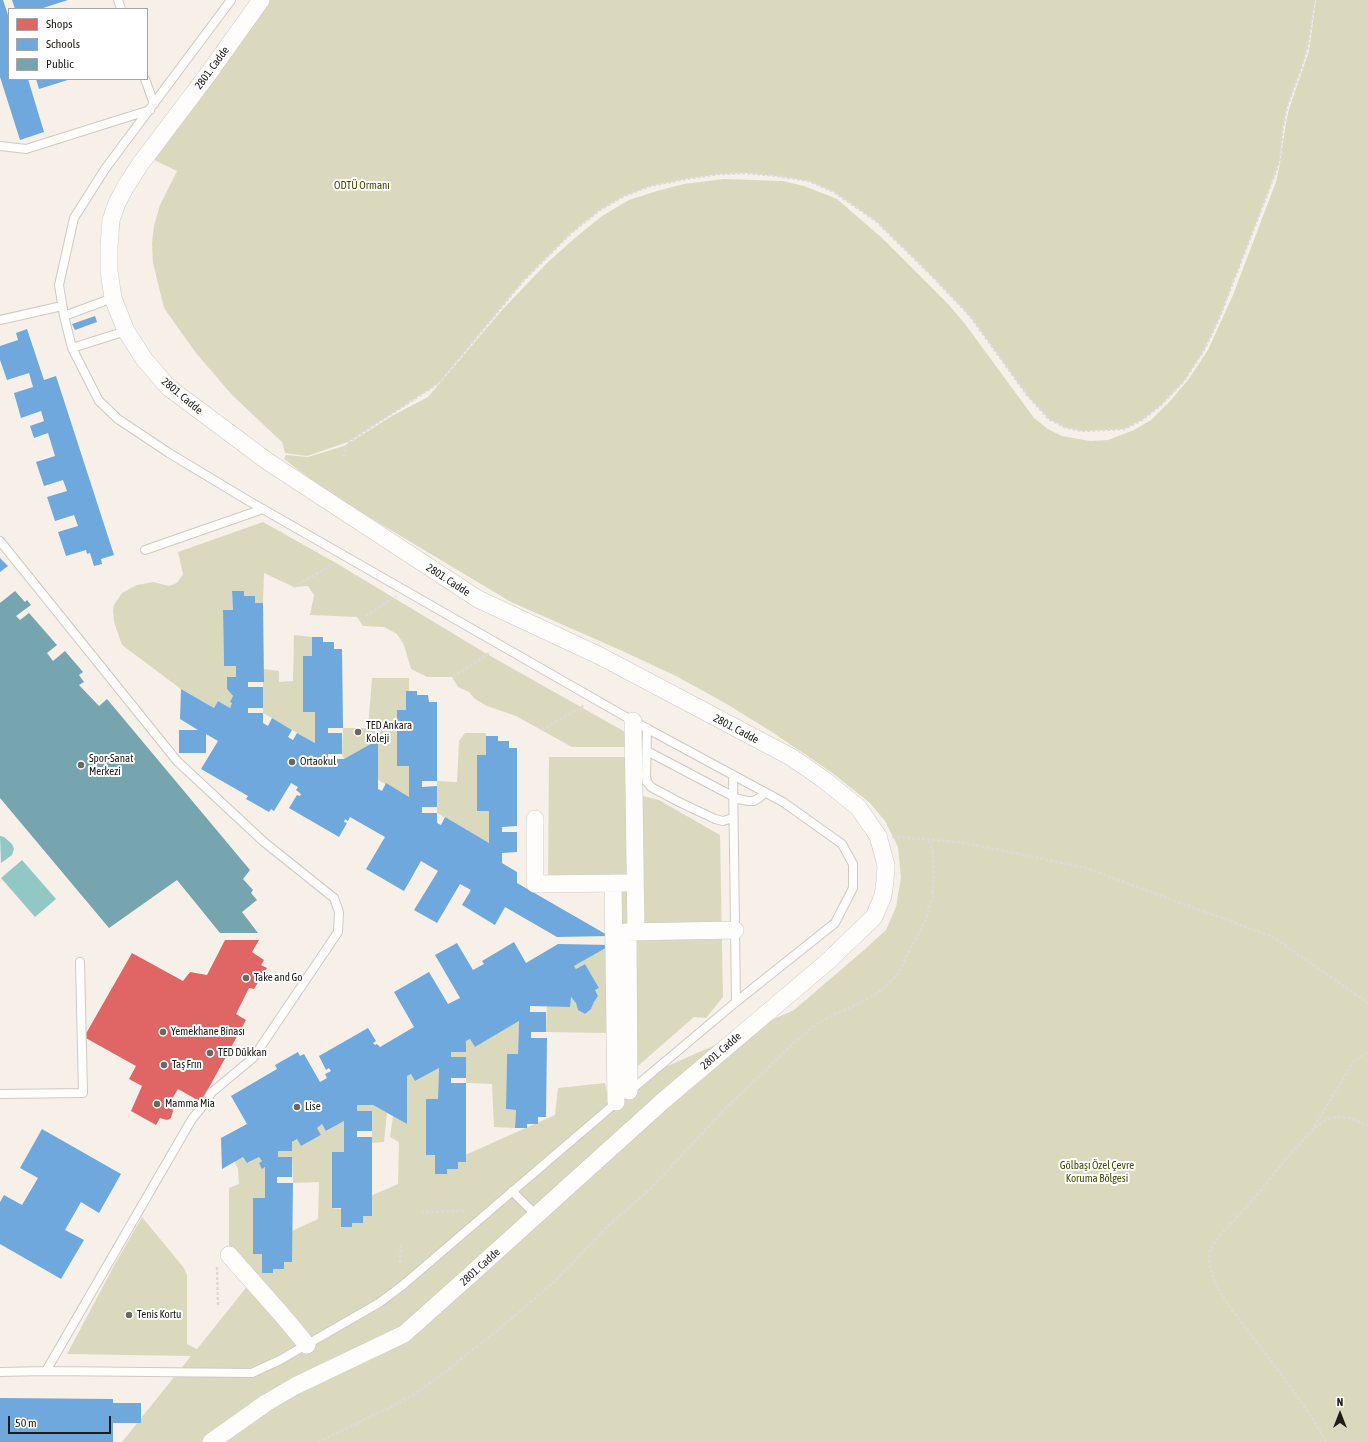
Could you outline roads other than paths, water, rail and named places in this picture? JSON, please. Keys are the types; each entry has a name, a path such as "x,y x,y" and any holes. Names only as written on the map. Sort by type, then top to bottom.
{"street":[{"name":"2801. Cadde","path":"211,1442 266,1403 295,1386 404,1334 664,1100 826,963 874,916 883,896 886,881 886,866 878,836 858,807 791,757 600,656 478,599 267,461 168,387 144,359 126,331 113,298 109,271 109,247 112,220 117,203 141,163 206,77 261,0"},
{"path":"616,1102 626,932 636,883 640,725"},
{"path":"534,819 535,884 636,883"},
{"path":"613,883 626,932 629,1092"},
{"path":"626,932 735,930"},
{"path":"230,1256 283,1316 306,1345"}],"lane":[{"path":"0,1372 252,1373 282,1359 379,1303 403,1285 616,1102 736,1002 835,923 853,888 853,864 842,844 783,802 640,725 263,509 169,453 118,419 99,400 72,348 64,316 59,285 74,218 105,169 232,0"},
{"path":"145,80 152,107"},
{"path":"0,146 26,149 152,107"},
{"path":"64,316 113,298"},
{"path":"0,320 62,306"},
{"path":"72,348 126,331"},
{"path":"145,550 263,509"},
{"path":"0,541 177,761 264,842 334,898 339,912 338,932 253,1058 211,1093 206,1102 192,1119 46,1371"},
{"path":"640,725 646,751 647,782 651,787 716,819 723,821 733,818"},
{"path":"646,751 738,799 748,801 754,800 765,793"},
{"path":"733,775 736,1002"},
{"path":"0,1094 83,1093 80,962"},
{"path":"512,1191 536,1215"}],"water":[{"path":"0,836 4,837 12,844 14,849 12,855 1,863"},
{"path":"22,860 56,899 35,917 1,878"}],"place":[{"name":"TED Ankara Koleji","path":"358,732"},
{"name":"Ortaokul","path":"292,762"},
{"name":"Spor-Sanat Merkezi","path":"81,765"},
{"name":"Take and Go","path":"246,978"},
{"name":"Yemekhane Binası","path":"163,1032"},
{"name":"TED Dükkan","path":"210,1053"},
{"name":"Taş Frın","path":"164,1065"},
{"name":"Mamma Mia","path":"157,1104"},
{"name":"Lise","path":"297,1107"},
{"name":"Tenis Kortu","path":"129,1315"}],"park label":[{"name":"ODTÜ Ormanı","path":"362,186"},
{"name":"Gölbaşı Özel Çevre Koruma Bölgesi","path":"1097,1172"}]}
